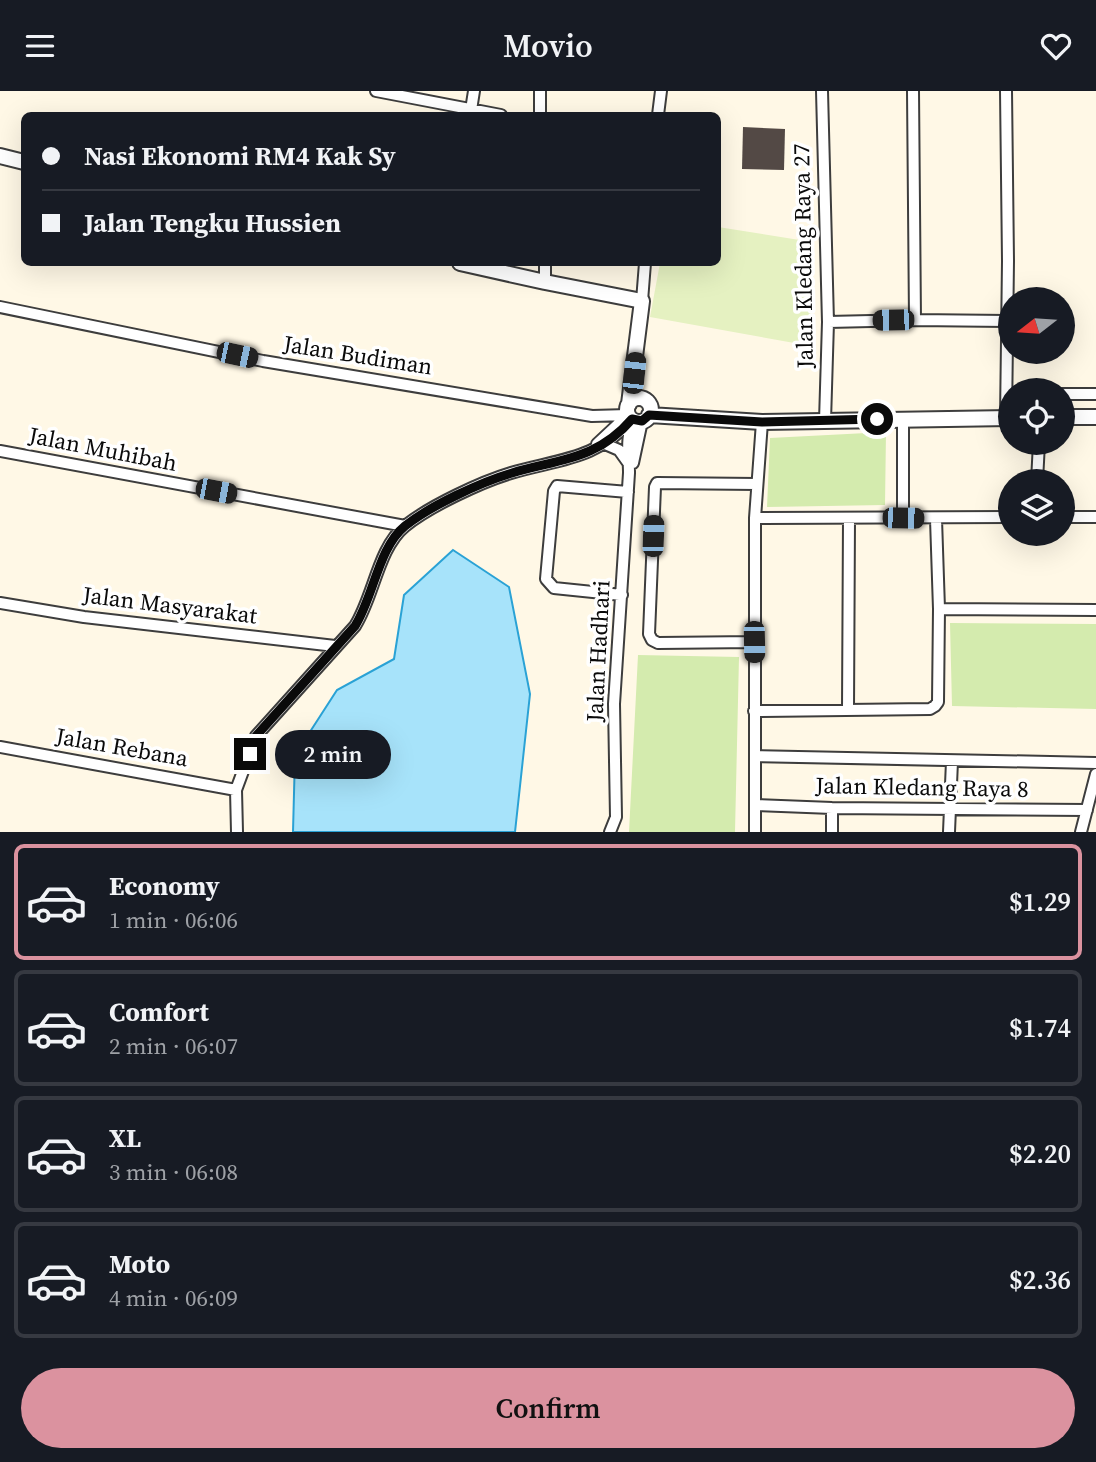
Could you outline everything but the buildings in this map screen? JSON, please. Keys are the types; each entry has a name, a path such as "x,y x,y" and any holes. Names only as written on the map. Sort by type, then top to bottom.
{"street":[{"path":"376,91 483,112"},
{"path":"471,110 474,91"},
{"path":"540,91 540,112"},
{"path":"658,112 661,91"},
{"name":"Jalan Kledang Raya 27","path":"821,91 828,322 825,421"},
{"path":"913,91 915,320"},
{"path":"1006,91 1007,287"},
{"path":"0,156 21,161"},
{"path":"473,266 642,300"},
{"path":"545,266 545,282"},
{"path":"638,412 637,348 645,266"},
{"name":"Jalan Budiman","path":"0,307 263,361 592,416 638,412"},
{"path":"828,322 998,321"},
{"path":"1075,394 1096,394"},
{"path":"237,832 236,790 256,736 355,626 365,610 384,555 405,526 470,490 511,473 586,454 638,412 659,408 682,413 694,419 762,422 998,418"},
{"name":"Jalan Hadhari","path":"611,832 616,817 614,704 629,468 638,412"},
{"path":"592,416 600,423 603,442"},
{"path":"1075,417 1096,417"},
{"path":"903,419 903,518"},
{"path":"755,832 755,518 762,422"},
{"path":"603,442 619,450 629,468"},
{"name":"Jalan Muhibah","path":"0,451 405,526"},
{"path":"754,642 658,643 652,641 649,634 657,483 757,484"},
{"path":"622,595 554,588 546,579 556,486 628,492"},
{"path":"755,518 998,517"},
{"path":"1075,517 1096,517"},
{"path":"848,709 849,519"},
{"path":"754,711 930,709 935,706 938,702 939,609 936,519"},
{"name":"Jalan Masyarakat","path":"0,603 85,617 335,646"},
{"path":"939,609 1096,610"},
{"name":"Jalan Rebana","path":"0,747 236,790"},
{"path":"755,756 1096,763"},
{"path":"949,832 953,761"},
{"path":"1082,832 1096,774"},
{"name":"Jalan Kledang Raya 8","path":"755,805 1087,810"},
{"path":"832,808 832,832"}],"green space":[{"path":"721,227 812,242 811,346 650,317 659,266 721,266"},
{"path":"886,432 885,505 767,507 770,438"},
{"path":"950,623 1096,624 1096,709 952,706"},
{"path":"638,655 739,657 735,832 629,832"}],"water":[{"path":"453,550 509,587 530,694 515,832 293,832 295,755 337,690 394,659 404,595"}],"route":[{"path":"250,754 256,736 355,626 372,593 384,555 394,539 405,526 436,508 511,473 586,454 605,444 632,419 642,421 649,415 762,422 877,419"}]}
